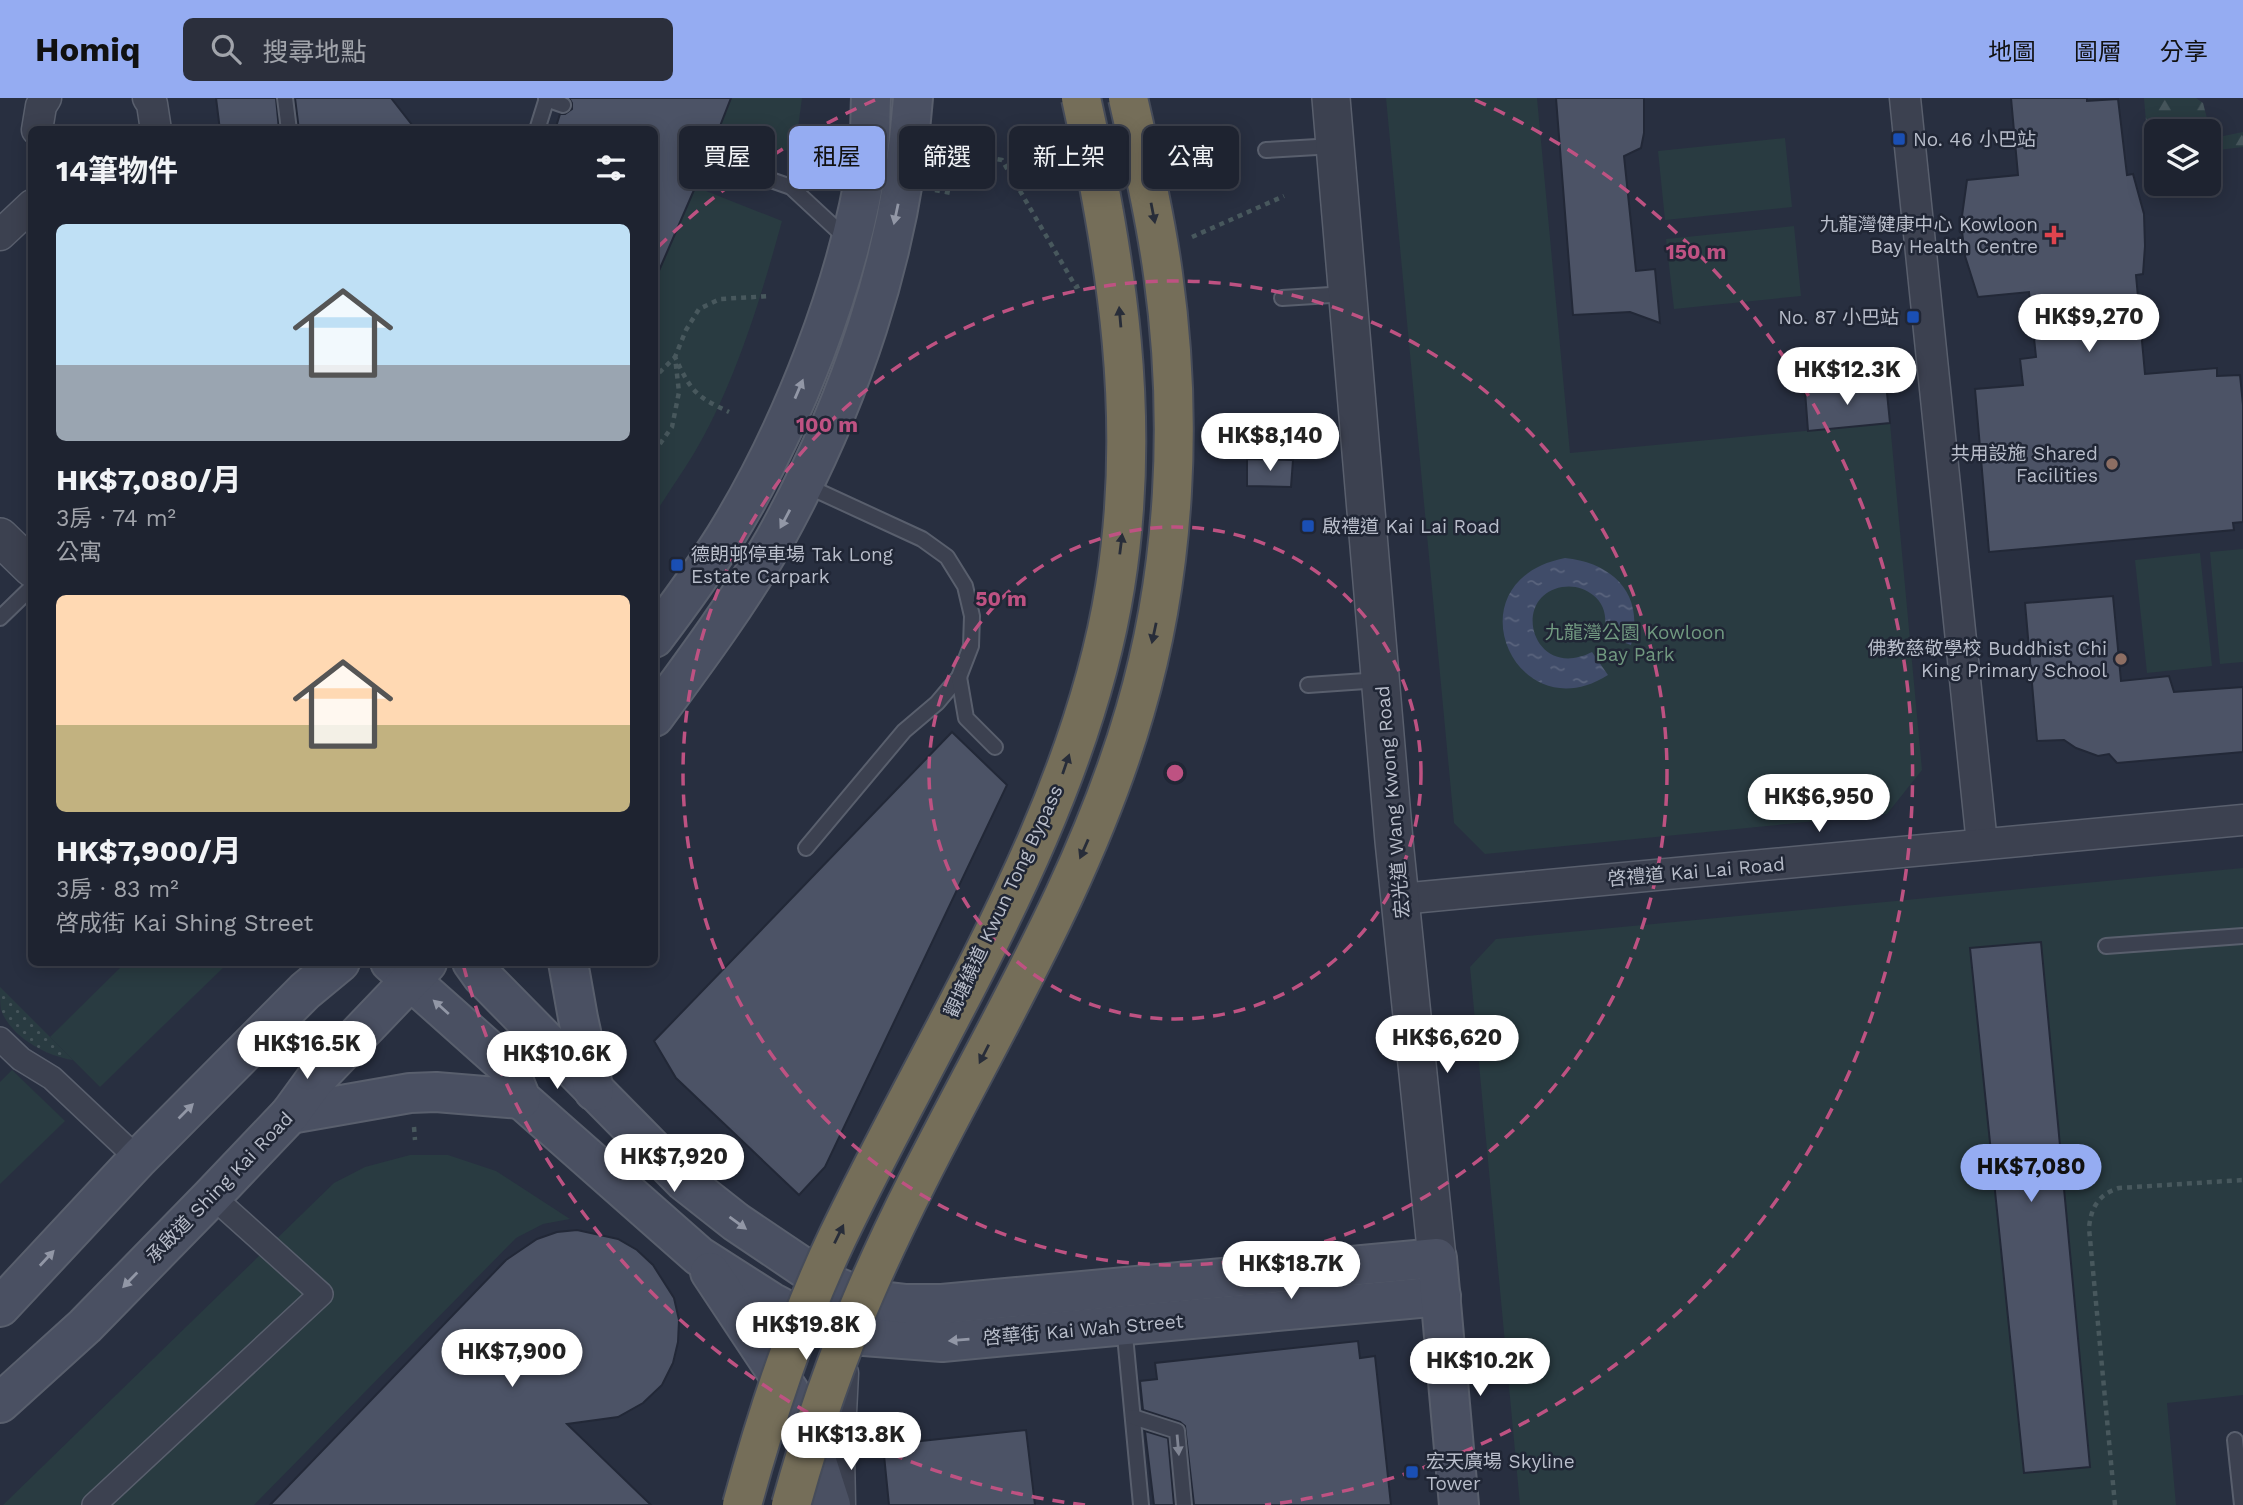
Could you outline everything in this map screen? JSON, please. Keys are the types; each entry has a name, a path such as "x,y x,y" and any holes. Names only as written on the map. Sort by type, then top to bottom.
{"highway":[{"name":"觀塘繞道 Kwun Tong Bypass","path":"742,1505 783,1367 814,1289 858,1195 1020,874 1062,776 1095,674 1115,591 1125,503 1125,363 1108,230 1081,98"},
{"path":"791,1505 833,1373 865,1292 1046,932 1098,817 1136,710 1149,658 1165,563 1171,505 1174,440 1172,367 1156,231 1128,98"}],"main road":[{"path":"870,126 871,98"},
{"path":"658,712 702,652 773,543 829,429 853,370 879,286 902,185 913,98"},
{"path":"658,628 726,536 758,477 812,358 852,243 862,189"},
{"path":"0,1307 138,1159 304,991 335,966"},
{"name":"啓華街 Kai Wah Street","path":"475,966 684,1181 736,1222 825,1282 865,1299 906,1304 1123,1305 1441,1296"},
{"path":"569,966 595,1092"},
{"path":"409,968 508,1067 521,1099 699,1256 789,1391 804,1421 831,1505"},
{"name":"承啟道 Shing Kai Road","path":"0,1403 85,1326 290,1114 314,1081 409,968"},
{"path":"290,1114 410,1093 436,1092 521,1099"},
{"name":"啓華街 Kai Wah Street","path":"699,1256 771,1303 811,1323 851,1335 942,1342 1123,1305 1437,1258"},
{"name":"宏光道 Wang Kwong Road","path":"1437,1258 1459,1505"}],"street":[{"path":"38,126 41,106 46,98"},
{"path":"148,98 156,126"},
{"name":"宏光道 Wang Kwong Road","path":"1331,98 1400,898 1437,1258"},
{"path":"1905,98 1982,844"},
{"path":"0,235 28,209"},
{"path":"0,537 28,564"},
{"name":"啓禮道 Kai Lai Road","path":"1400,898 2243,820"},
{"path":"0,1039 21,1059 52,1078 138,1159"},
{"path":"94,1505 321,1294 212,1196"},
{"path":"840,1505 841,1393 851,1335 865,1299"}],"lane":[{"path":"285,98 288,126"},
{"path":"538,126 546,99 563,105"},
{"path":"1266,150 1335,146"},
{"path":"793,189 852,243"},
{"path":"1282,298 1348,294"},
{"path":"803,485 922,539 947,557 965,586 972,617 971,646 959,677 937,702 904,731 806,848"},
{"path":"0,618 28,591"},
{"path":"959,677 966,718 995,747"},
{"path":"1308,685 1381,680"},
{"path":"2106,946 2243,936"},
{"path":"1123,1305 1141,1505"},
{"path":"1133,1417 1177,1431 1184,1505"},
{"path":"2235,1440 2242,1505"}],"path":[{"path":"658,374 675,357 686,330 699,309 720,299 771,296"},
{"path":"675,357 690,387 705,401 729,412"},
{"path":"658,446 672,427 679,392 675,357"},
{"path":"2115,1505 2089,1228 2090,1215 2102,1196 2119,1188 2243,1180"}],"green space":[{"path":"728,98 802,98 798,126 789,126 789,151 775,148 775,126 719,126"},
{"name":"九龍灣公園 Kowloon Bay Park","path":"1386,98 1537,98 1570,453 1890,423 1922,770 1887,814 1485,854 1454,823"},
{"path":"2144,98 2196,98 2203,103 2207,119 2146,119"},
{"path":"2243,132 2243,147 2221,150 2221,137"},
{"path":"1785,138 1792,207 1665,220 1658,151"},
{"path":"695,189 701,189 782,221 734,371 708,429 658,509 658,275"},
{"path":"1794,226 1801,296 1674,309 1666,239"},
{"path":"2243,549 2243,662 2220,664 2210,552"},
{"path":"2200,553 2212,666 2147,673 2135,560"},
{"path":"2243,868 2243,1395 2167,1403 2176,1505 1520,1505 1470,967 1496,939"},
{"path":"122,966 225,966 100,1087 50,1037"},
{"path":"0,987 73,1060 41,1050 13,1029 1,1010"},
{"path":"12,1070 65,1121 0,1184 0,1082"},
{"path":"410,1155 448,1155 496,1171 570,1219 543,1224 516,1238 254,1505 3,1505 334,1183 365,1167"}],"water":[{"path":"1565,558 1582,561 1611,575 1622,585 1633,611 1631,645 1604,635 1603,608 1597,599 1583,589 1562,587 1546,594 1536,606 1533,620 1535,634 1543,647 1555,656 1572,658 1592,652 1608,675 1575,688 1546,685 1523,670 1508,647 1503,621 1509,594 1529,572"}],"building":[{"path":"216,98 276,98 279,126 220,126"},
{"path":"295,98 391,98 413,126 298,126"},
{"path":"569,98 731,98 720,126 679,126 679,189 694,189 658,273 658,126 556,126 560,114 572,109"},
{"path":"1556,98 1644,98 1641,148 1624,156 1636,271 1655,269 1660,323 1630,312 1573,315"},
{"path":"2011,98 2087,98 2087,101 2118,99 2127,175 2133,174 2144,214 2143,274 2136,275 2145,374 2217,368 2217,376 2240,375 2243,405 2243,522 2233,523 2234,530 1989,552 1975,389 2023,385 2020,359 2036,357 2029,292 1978,297 1965,256 1961,223 1967,180 2018,175"},
{"path":"1886,383 1890,423 1808,431 1805,391"},
{"path":"1247,459 1293,460 1291,487 1247,486"},
{"path":"2113,596 2121,681 2169,676 2174,692 2243,687 2243,752 2117,763 2109,754 2098,756 2076,748 2064,740 2037,741 2025,603"},
{"path":"952,732 1007,785 825,1167 799,1195 676,1078 654,1041"},
{"path":"2041,942 2090,1467 2024,1473 1970,948"},
{"path":"577,1230 618,1239 637,1250 653,1265 674,1298 679,1320 678,1342 673,1363 662,1385 643,1403 618,1417 567,1424 651,1505 270,1505 506,1260 537,1239 557,1232"},
{"path":"1358,1341 1360,1358 1375,1356 1391,1505 1194,1505 1185,1426 1143,1410 1140,1381 1157,1379 1155,1363"},
{"path":"1026,1430 1035,1505 889,1505 883,1445"},
{"path":"1145,1431 1168,1438 1174,1505 1154,1505"}],"place":[{"name":"No. 46 小巴站","path":"1899,139"},
{"name":"九龍灣健康中心 Kowloon Bay Health Centre","path":"2054,235"},
{"name":"No. 87 小巴站","path":"1913,317"},
{"name":"共用設施 Shared Facilities","path":"2112,464"},
{"name":"啟禮道 Kai Lai Road","path":"1308,526"},
{"name":"德朗邨停車場 Tak Long Estate Carpark","path":"677,565"},
{"name":"佛教慈敬學校 Buddhist Chi King Primary School","path":"2121,659"},
{"name":"宏天廣場 Skyline Tower","path":"1412,1472"}]}
